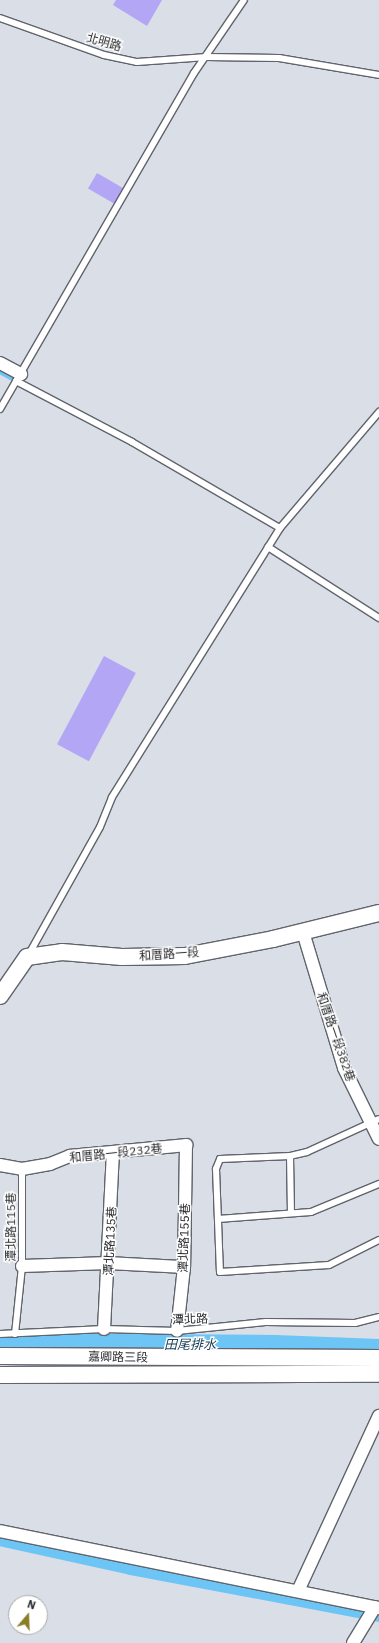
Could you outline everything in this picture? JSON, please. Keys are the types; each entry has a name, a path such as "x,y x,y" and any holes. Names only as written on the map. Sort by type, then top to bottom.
{"street":[{"path":"0,363 18,378"},
{"name":"和厝路一段","path":"27,957 62,952 122,957 184,956 303,932 379,914"},
{"name":"和厝路一段382巷","path":"303,932 344,1068 375,1121 379,1139"},
{"path":"0,996 27,957"},
{"name":"和厝路一段232巷","path":"0,1166 22,1169 50,1164 70,1156 186,1145"},
{"name":"潭北路155巷","path":"177,1331 184,1267 186,1145"},
{"name":"潭北路135巷","path":"104,1329 109,1263 113,1152"},
{"path":"22,1266 109,1263 184,1267"},
{"name":"嘉卿路三段","path":"0,1356 379,1358"},
{"name":"嘉卿路三段","path":"0,1375 379,1374"},
{"path":"298,1591 379,1416"},
{"path":"0,1531 377,1608 353,1643"}],"lane":[{"path":"0,409 194,73 207,57 244,0"},
{"name":"北明路","path":"0,18 104,55 137,62 207,57 279,58 379,75"},
{"path":"18,378 280,528"},
{"path":"27,957 100,827 112,797 280,528 379,412"},
{"path":"268,547 379,618"},
{"path":"375,1121 307,1152 290,1156 220,1159 216,1169 220,1272 329,1265 379,1240"},
{"path":"290,1156 291,1213"},
{"name":"潭北路115巷","path":"15,1334 22,1266 22,1169"},
{"path":"218,1219 311,1212 379,1184"},
{"name":"潭北路","path":"0,1334 104,1329 177,1331 266,1322 355,1323 379,1318"}],"building":[{"path":"116,0 162,0 147,26 113,5"},
{"path":"97,173 125,189 116,205 88,189"},
{"path":"104,656 136,673 89,761 57,744"}],"waterway":[{"path":"0,372 11,378"},
{"name":"田尾排水","path":"0,1343 275,1345 379,1349"},
{"path":"0,1540 131,1569 379,1616"}]}
